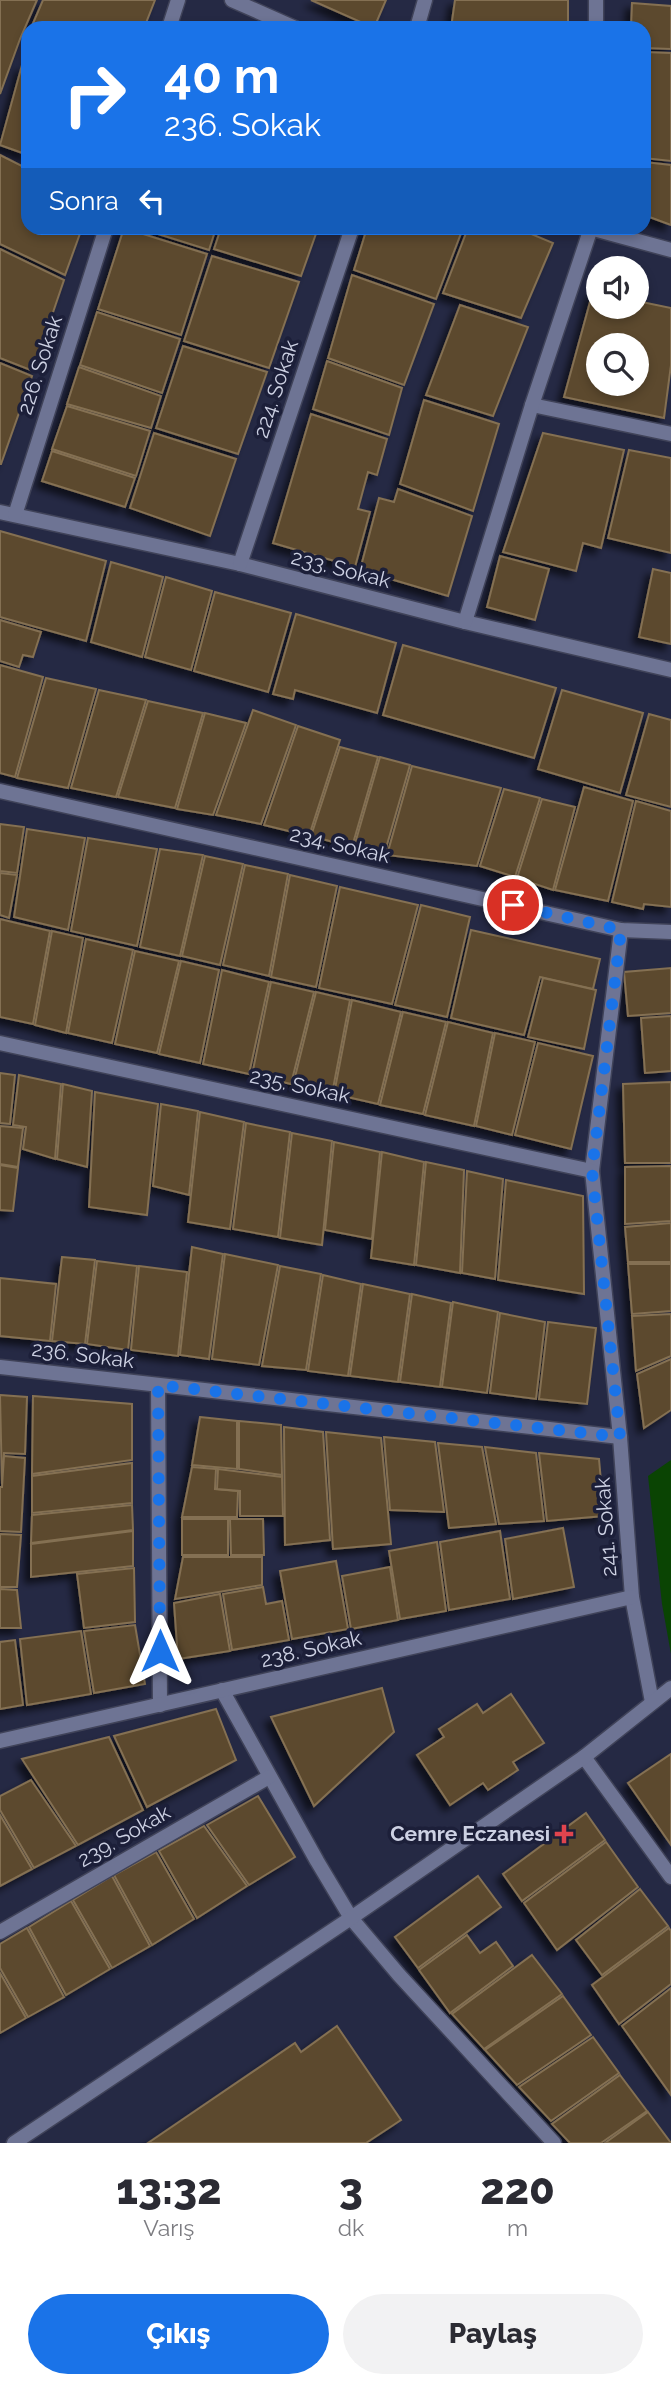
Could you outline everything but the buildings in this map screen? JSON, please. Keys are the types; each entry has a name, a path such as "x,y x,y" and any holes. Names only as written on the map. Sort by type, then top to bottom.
{"street":[{"path":"171,21 178,0"},
{"path":"232,0 279,21"},
{"path":"418,21 425,0"},
{"path":"596,0 596,21"},
{"name":"226. Sokak","path":"15,515 104,235"},
{"name":"224. Sokak","path":"240,564 350,235"},
{"path":"465,622 532,405 589,235"},
{"path":"616,235 671,250"},
{"path":"532,405 671,434"},
{"name":"233. Sokak","path":"0,512 240,564 465,622 671,670"},
{"name":"234. Sokak","path":"0,791 621,930 671,932"},
{"name":"241. Sokak","path":"621,930 592,1171 620,1437 632,1597 652,1702"},
{"name":"235. Sokak","path":"0,1043 592,1171"},
{"name":"236. Sokak","path":"0,1367 620,1437"},
{"path":"158,1385 160,1705"},
{"name":"238. Sokak","path":"0,1741 632,1597"},
{"path":"14,2143 351,1918 584,1757 671,1688"},
{"path":"222,1690 351,1918 399,1975 554,2143"},
{"path":"584,1757 671,1877"},
{"name":"239. Sokak","path":"0,1932 269,1777"}],"green space":[{"path":"671,1460 671,1654 662,1604 648,1476"}],"place":[{"name":"Cemre Eczanesi","path":"564,1834"}],"route":[{"path":"160,1651 158,1385 620,1437 592,1171 621,930 513,905"}]}
